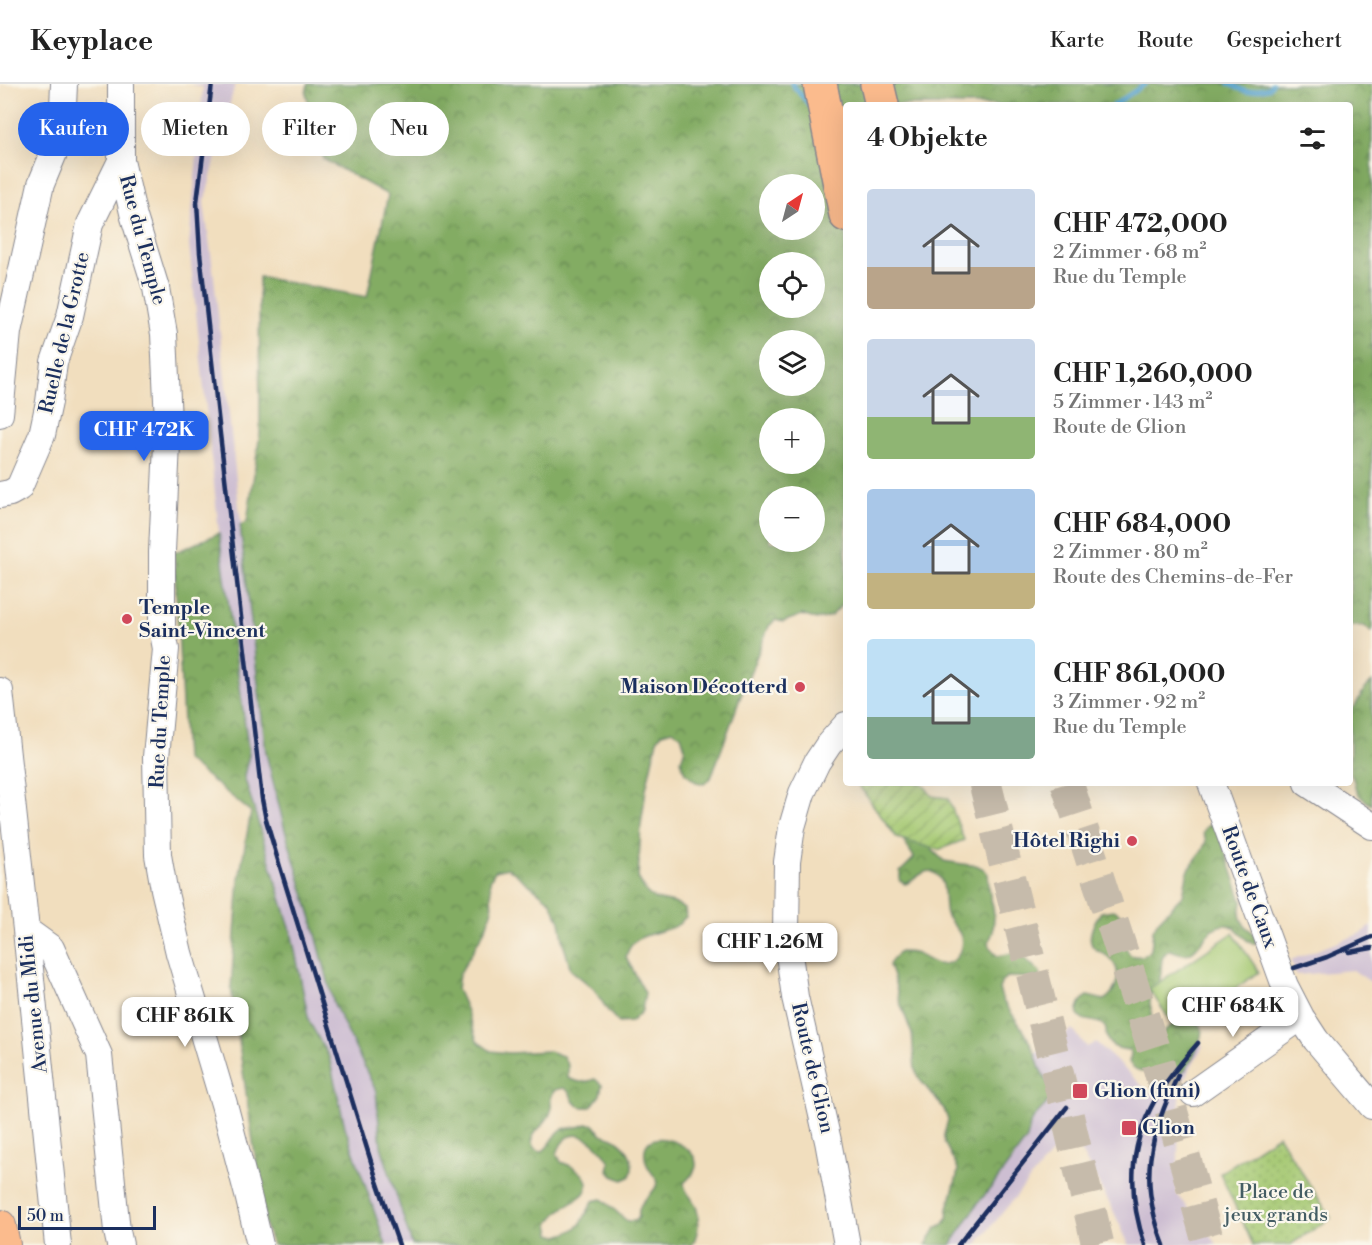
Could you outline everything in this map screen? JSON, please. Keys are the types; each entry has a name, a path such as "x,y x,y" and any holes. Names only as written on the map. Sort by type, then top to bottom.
{"highway":[{"path":"820,84 843,200"},
{"path":"877,84 881,102"}],"main road":[{"path":"0,1226 4,1245"}],"street":[{"path":"0,414 4,330 41,184 56,148 63,107 64,84"},
{"name":"Rue du Temple","path":"120,84 122,161 134,217 156,288 164,334 168,422 162,552 162,627 166,649 156,757 158,855 179,953 218,1083 260,1245"},
{"name":"Ruelle de la Grotte","path":"0,495 19,488 42,435 54,362 70,316 90,224 122,161"},
{"name":"Avenue du Midi","path":"0,691 58,1245"},
{"name":"Route de Glion","path":"843,728 817,762 802,793 792,827 787,862 786,933 795,997 828,1141 848,1245"},
{"name":"Route de Caux","path":"1212,786 1285,986 1316,1040 1372,1106"},
{"path":"1312,786 1372,826"},
{"path":"26,930 51,948 99,1055 120,1245"},
{"path":"1193,1093 1301,1017"}],"shaded area":[{"path":"189,84 235,84 230,102 202,102 203,87"},
{"path":"197,156 216,156 204,204 266,753 334,1004 376,1091 381,1146 412,1245 386,1245 345,1127 329,1057 309,1021 291,931 243,776 249,755 219,533 189,245"},
{"path":"1372,926 1372,983 1353,970 1296,975 1291,960 1362,933"},
{"path":"1072,1029 1087,1047 1096,1042 1151,1094 1163,1075 1195,1037 1203,1046 1184,1079 1181,1090 1177,1194 1218,1245 1129,1245 1112,1208 1081,1152 1077,1139 1069,1132 976,1245 951,1245 978,1203 1027,1140 1030,1125 1035,1116 1052,1098 1053,1093 1040,1069 1035,1053 1050,1047"}],"green space":[{"path":"308,84 1372,84 1372,632 1364,626 1353,626 1353,102 843,102 843,603 828,618 817,619 802,615 783,622 775,620 769,626 711,778 704,784 696,782 684,771 681,760 685,748 681,735 672,730 662,733 657,740 641,825 638,878 647,893 655,899 674,903 685,909 686,917 672,928 641,937 630,948 626,957 645,993 642,1011 631,1022 619,1023 594,989 571,970 560,921 550,901 508,868 495,871 490,881 492,909 486,928 459,975 457,989 477,1041 491,1051 509,1053 549,1051 563,1056 568,1066 568,1078 582,1082 595,1079 602,1085 600,1095 591,1107 577,1105 564,1088 555,1090 551,1096 550,1115 532,1138 531,1143 535,1150 541,1152 545,1149 560,1130 590,1124 595,1125 602,1134 618,1141 629,1154 632,1171 630,1177 623,1180 613,1176 608,1170 610,1162 591,1141 575,1135 568,1137 562,1143 557,1154 561,1162 580,1172 587,1181 587,1186 583,1194 552,1219 549,1224 551,1234 558,1236 572,1231 580,1224 593,1201 602,1199 627,1221 636,1221 639,1217 640,1206 658,1182 647,1165 645,1149 649,1142 667,1139 687,1149 696,1164 694,1172 684,1183 686,1191 696,1206 698,1217 698,1229 692,1245 412,1245 381,1146 376,1091 334,1004 266,753 240,525 247,522 260,433 259,277 367,297 388,195 323,159 322,156 357,156 357,102 308,102 306,93"},
{"path":"219,533 249,755 244,776 291,931 309,1021 329,1057 345,1127 386,1245 272,1245 265,1225 231,988 239,879 251,812 185,759 174,553"},
{"path":"1372,682 1372,805 1358,793 1353,778 1353,708"},
{"path":"859,786 924,786 932,796 948,798 964,840 938,850 897,838"},
{"path":"1211,824 1217,827 1242,901 1240,915 1242,921 1257,941 1254,944 1250,942 1232,926 1220,926 1208,934 1190,953 1182,954 1170,950 1163,956 1160,979 1150,995 1152,1024 1138,1034 1137,1039 1143,1048 1148,1047 1157,1042 1172,1025 1194,1020 1201,1026 1201,1036 1191,1061 1181,1073 1166,1077 1143,1072 1129,1062 1130,1050 1110,1044 1103,1025 1078,1016 1077,1012 1082,1000 1088,996 1104,1000 1113,991 1118,975 1114,964 1091,944 1092,929 1101,912 1114,910 1128,923 1125,946 1130,955 1141,956 1151,950 1153,930 1158,921 1183,895 1190,867 1202,851 1206,841 1203,833"},
{"path":"906,838 925,843 944,861 976,865 988,874 994,916 990,947 997,956 1014,953 1021,955 1040,972 1038,978 1007,977 1002,981 999,989 1003,1001 1025,1033 1040,1069 1054,1093 1035,1116 1027,1139 978,1203 951,1245 926,1245 936,1228 944,1224 947,1219 958,1169 944,1142 948,1120 944,1109 915,1070 912,1034 889,965 900,952 914,953 939,964 950,962 959,954 962,939 946,914 943,885 938,876 929,871 905,884 900,881 900,872 914,858 904,842"},
{"path":"1233,933 1259,972 1176,1029 1149,989"},
{"name":"Place de jeux grands","path":"1278,1135 1331,1218 1290,1245 1253,1245 1220,1173"}],"waterway":[{"path":"792,84 811,107"},
{"path":"1118,102 1145,84"},
{"path":"1229,84 1247,92 1269,88 1272,84"}],"tunnel":[{"path":"986,786 1098,1245"},
{"path":"1068,786 1157,1060 1209,1245"}],"railway":[{"path":"212,84 197,202 200,253 262,799 280,867 399,1245"},
{"path":"1294,968 1327,957 1372,937"},
{"path":"1349,952 1372,948"},
{"path":"1145,1245 1139,1225 1133,1185 1137,1147 1142,1128 1161,1090 1198,1043"},
{"path":"1164,1245 1151,1199 1150,1158 1160,1118 1178,1075"},
{"path":"958,1245 1067,1107"}],"place":[{"name":"Temple Saint-Vincent","path":"127,619"},
{"name":"Maison Décotterd","path":"800,687"},
{"name":"Hôtel Righi","path":"1132,841"},
{"name":"Glion (funi)","path":"1080,1091"},
{"name":"Glion","path":"1129,1128"}]}
